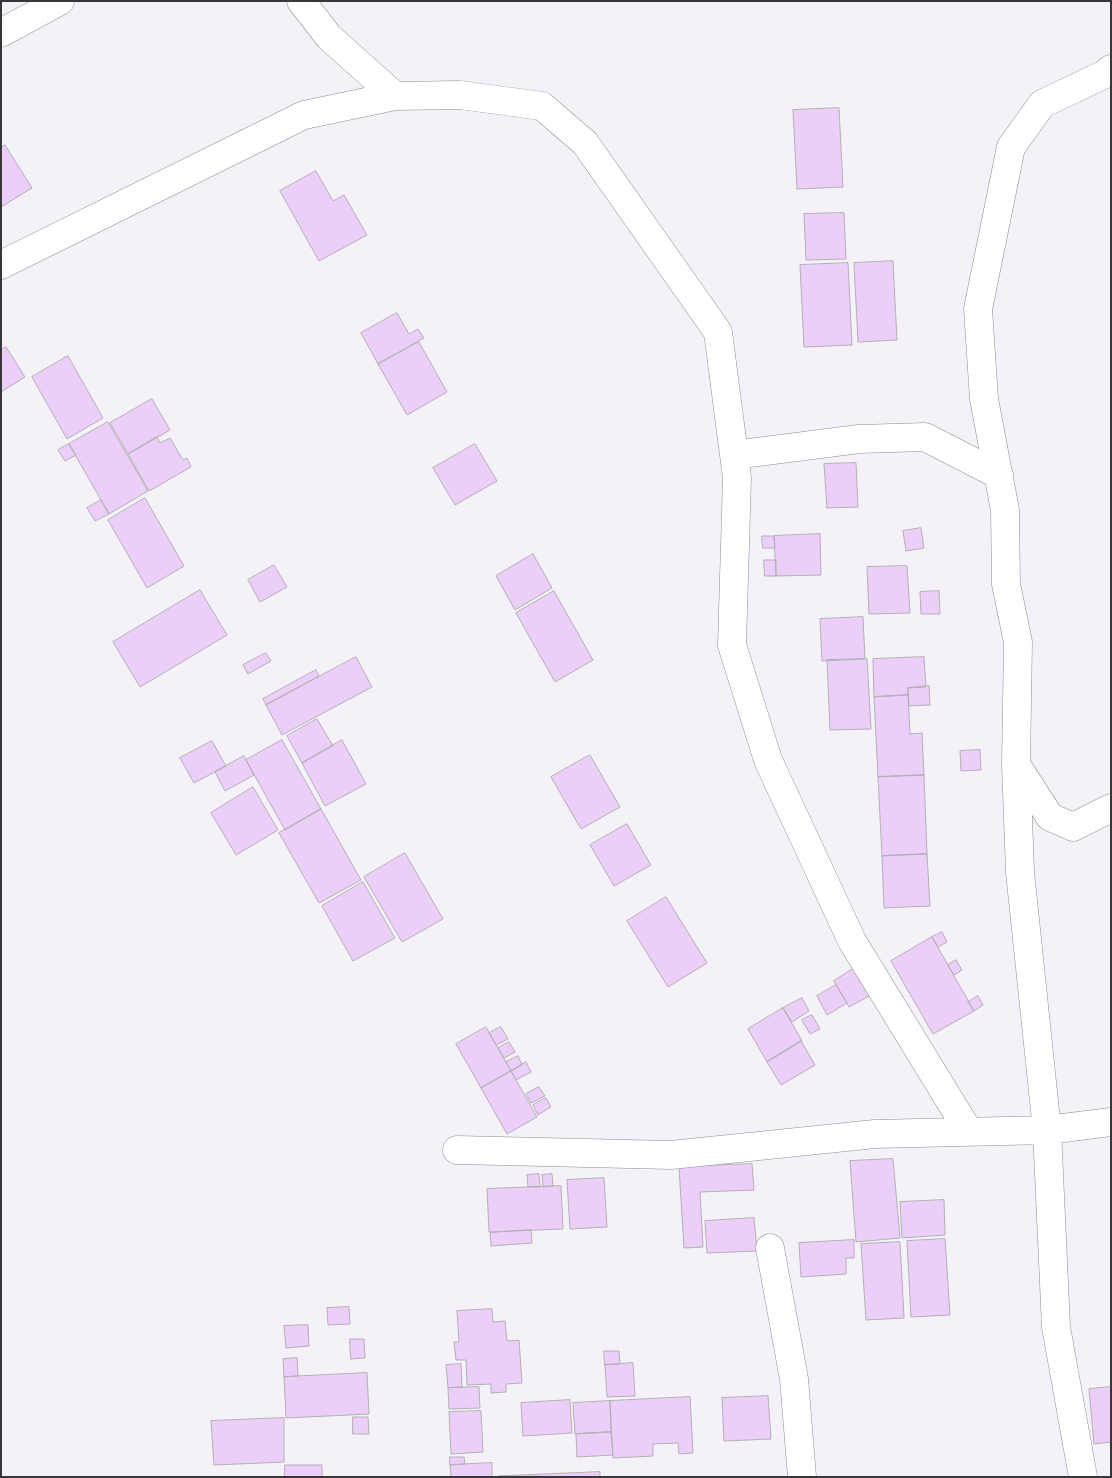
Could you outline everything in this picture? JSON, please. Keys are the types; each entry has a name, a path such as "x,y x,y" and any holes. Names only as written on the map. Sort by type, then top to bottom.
{"street":[{"path":"1,33 60,1"},
{"path":"300,1 329,37 395,96"},
{"path":"1084,1477 1056,1327 1047,1130 1020,872 1016,764 1018,642 1006,584 1005,510 984,398 978,309 1011,147 1042,104 1105,74 1111,69"},
{"path":"1,265 304,115 395,96 460,95 542,106 585,142 718,332 737,478 732,645 768,760 852,941 969,1132"},
{"path":"734,455 859,439 925,437 998,476"},
{"path":"1016,764 1050,817 1072,827 1111,808"},
{"path":"457,1150 671,1155 875,1134 1047,1130 1111,1122"},
{"path":"770,1248 794,1379 802,1477"}],"building":[{"path":"839,108 843,187 797,189 793,110"},
{"path":"5,145 32,188 1,207 1,148"},
{"path":"316,171 333,201 344,195 367,235 319,261 280,191"},
{"path":"844,213 846,259 806,260 804,214"},
{"path":"893,261 897,340 858,342 854,263"},
{"path":"848,263 852,345 804,347 800,265"},
{"path":"397,313 409,334 418,329 424,338 378,364 361,333"},
{"path":"419,342 447,392 407,415 378,364"},
{"path":"6,347 25,377 1,392 1,350"},
{"path":"68,356 103,418 67,439 32,377"},
{"path":"152,399 170,430 128,454 110,423"},
{"path":"108,422 148,491 109,514 69,444"},
{"path":"157,437 160,443 170,438 183,460 187,458 191,467 149,491 128,454"},
{"path":"69,444 76,455 65,461 58,450"},
{"path":"475,444 497,481 455,505 433,468"},
{"path":"856,463 858,507 827,508 824,464"},
{"path":"145,498 184,566 147,588 108,520"},
{"path":"101,500 109,514 95,521 87,508"},
{"path":"921,528 924,548 906,551 903,531"},
{"path":"820,534 821,575 776,576 774,536"},
{"path":"762,536 774,536 775,548 763,548"},
{"path":"533,554 552,588 515,610 496,576"},
{"path":"764,560 776,560 776,576 765,576"},
{"path":"274,565 287,587 260,602 248,580"},
{"path":"907,566 910,613 869,614 867,567"},
{"path":"200,590 227,635 140,687 113,642"},
{"path":"554,591 593,660 555,682 516,613"},
{"path":"939,591 940,614 921,614 920,592"},
{"path":"863,617 865,659 822,661 820,619"},
{"path":"266,653 271,661 248,674 243,665"},
{"path":"356,657 372,687 282,735 266,705"},
{"path":"924,657 926,687 908,688 908,695 874,697 873,659"},
{"path":"867,659 871,729 830,730 827,660"},
{"path":"316,670 319,676 266,705 263,699"},
{"path":"929,686 930,705 909,706 908,688"},
{"path":"908,695 910,734 922,733 924,775 878,777 874,697"},
{"path":"317,719 333,746 302,763 287,736"},
{"path":"282,740 321,809 285,830 246,760"},
{"path":"342,740 366,784 325,806 302,763"},
{"path":"212,741 226,766 194,783 180,758"},
{"path":"980,750 981,770 961,771 960,751"},
{"path":"590,755 620,807 581,829 551,777"},
{"path":"244,756 254,775 225,791 215,772"},
{"path":"924,775 927,854 882,856 878,777"},
{"path":"253,787 278,830 236,855 211,813"},
{"path":"321,809 361,880 319,903 279,833"},
{"path":"627,824 651,865 614,886 590,845"},
{"path":"405,853 443,919 402,942 364,877"},
{"path":"927,854 930,906 884,908 882,856"},
{"path":"363,882 395,938 353,961 322,906"},
{"path":"666,897 707,963 668,987 627,921"},
{"path":"942,932 947,942 938,947 932,937"},
{"path":"932,937 974,1011 933,1034 891,961"},
{"path":"956,960 962,970 954,975 948,965"},
{"path":"853,969 869,996 849,1007 834,981"},
{"path":"836,985 847,1003 827,1015 817,996"},
{"path":"978,996 983,1005 974,1011 968,1002"},
{"path":"802,998 809,1011 792,1022 783,1008"},
{"path":"783,1008 802,1041 767,1062 748,1029"},
{"path":"812,1015 820,1029 810,1034 802,1020"},
{"path":"486,1027 511,1071 481,1088 456,1044"},
{"path":"501,1027 508,1039 496,1045 489,1033"},
{"path":"801,1041 815,1065 781,1085 767,1062"},
{"path":"509,1042 515,1052 504,1058 498,1048"},
{"path":"518,1056 522,1065 511,1071 506,1062"},
{"path":"526,1062 531,1072 516,1080 511,1071"},
{"path":"511,1071 537,1117 507,1134 481,1088"},
{"path":"539,1087 545,1096 531,1103 526,1094"},
{"path":"546,1098 551,1107 538,1115 533,1105"},
{"path":"893,1159 900,1238 856,1242 850,1161"},
{"path":"752,1164 754,1190 700,1192 703,1247 684,1248 679,1167"},
{"path":"539,1174 540,1187 528,1187 527,1175"},
{"path":"552,1174 553,1186 543,1187 542,1175"},
{"path":"604,1178 607,1227 570,1229 567,1180"},
{"path":"561,1186 563,1229 489,1232 487,1189"},
{"path":"944,1200 945,1235 902,1238 900,1202"},
{"path":"754,1218 757,1251 707,1253 705,1221"},
{"path":"531,1230 532,1243 491,1246 490,1233"},
{"path":"945,1239 950,1315 911,1317 907,1241"},
{"path":"854,1240 854,1258 846,1258 846,1274 801,1277 799,1243"},
{"path":"900,1242 904,1318 866,1320 861,1244"},
{"path":"349,1307 350,1324 328,1325 327,1308"},
{"path":"492,1309 493,1322 505,1321 507,1341 519,1340 522,1383 506,1384 506,1392 491,1393 491,1384 467,1385 466,1360 456,1360 454,1342 459,1342 457,1311"},
{"path":"308,1325 309,1346 286,1348 284,1326"},
{"path":"350,1339 364,1339 365,1358 351,1359"},
{"path":"604,1351 619,1351 620,1364 605,1365"},
{"path":"297,1358 298,1376 284,1377 283,1359"},
{"path":"633,1363 635,1396 607,1397 605,1365"},
{"path":"461,1364 462,1387 448,1388 446,1365"},
{"path":"367,1373 369,1414 286,1418 284,1377"},
{"path":"479,1387 480,1408 449,1409 448,1388"},
{"path":"1111,1387 1111,1442 1094,1444 1089,1389"},
{"path":"768,1396 771,1439 724,1441 722,1398"},
{"path":"690,1397 693,1453 679,1454 678,1443 653,1444 653,1456 613,1458 610,1401"},
{"path":"570,1400 572,1433 523,1436 521,1403"},
{"path":"610,1401 611,1432 575,1434 573,1403"},
{"path":"481,1411 483,1452 451,1454 449,1412"},
{"path":"353,1417 368,1417 369,1434 353,1434"},
{"path":"284,1418 284,1462 214,1465 211,1421"},
{"path":"611,1432 613,1455 577,1457 576,1434"},
{"path":"450,1457 464,1457 465,1464 450,1465"},
{"path":"492,1463 492,1477 451,1477 450,1465"},
{"path":"285,1465 322,1465 322,1477 285,1477"},
{"path":"600,1472 600,1477 499,1476"}]}
